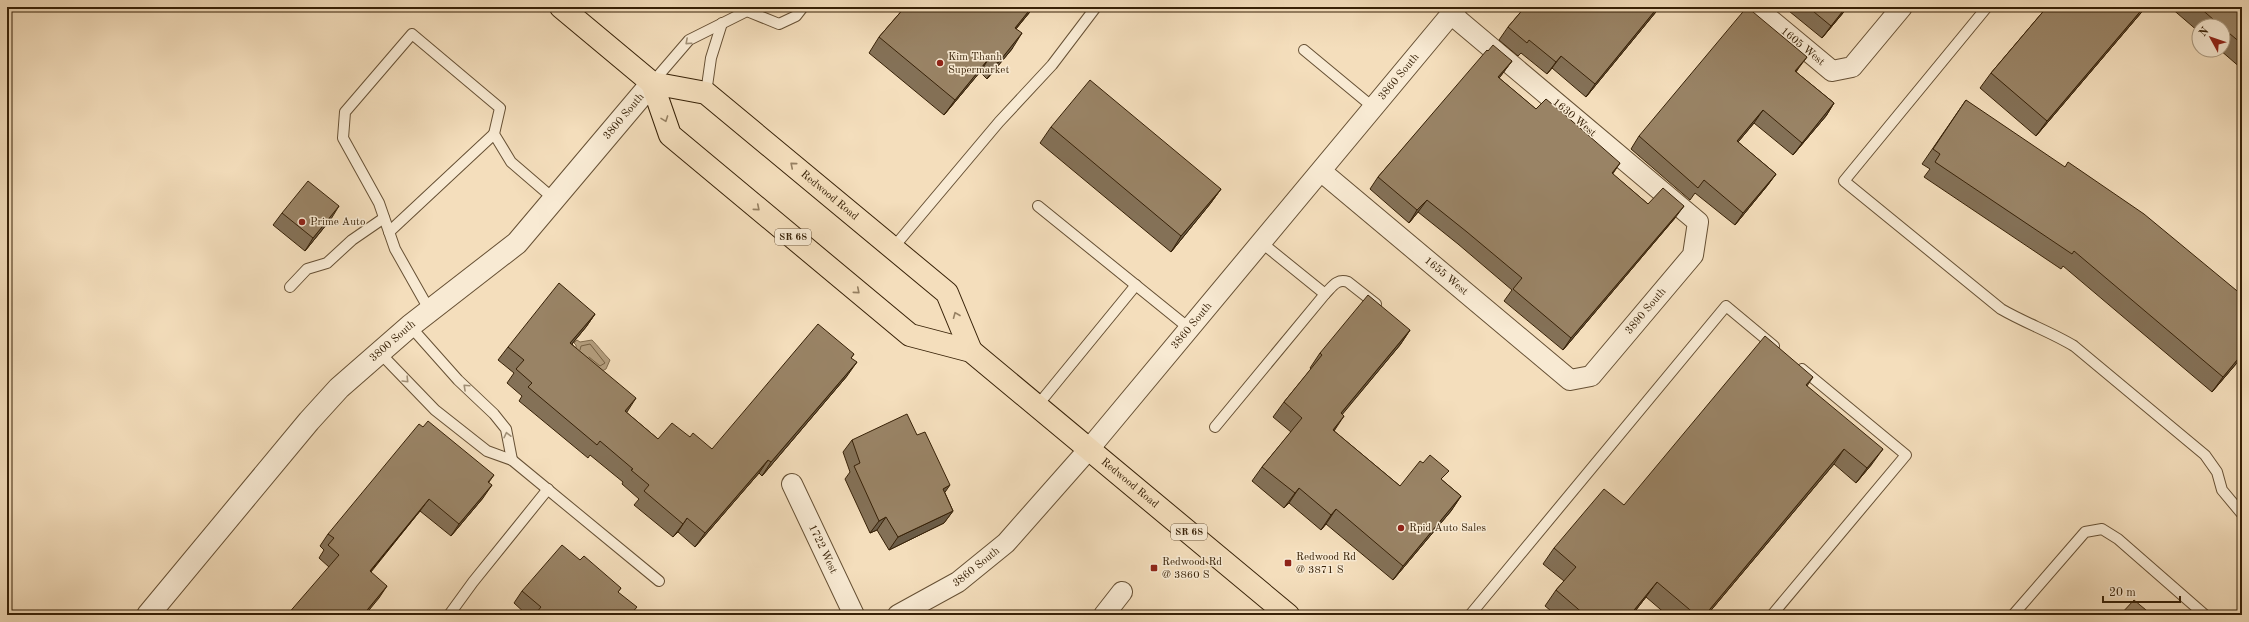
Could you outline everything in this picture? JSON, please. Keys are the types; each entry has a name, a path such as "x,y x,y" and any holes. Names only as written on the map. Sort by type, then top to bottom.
{"main road":[{"name":"Redwood Road","path":"561,7 652,83 706,93 947,293 971,351"},
{"name":"Redwood Road","path":"652,83 670,135 910,335 971,351 1288,615"}],"street":[{"name":"1605 West","path":"1755,7 1832,71 1852,67 1902,7"},
{"name":"3860 South","path":"898,615 958,582 1006,543 1089,449 1322,172 1454,11"},
{"name":"1630 West","path":"1454,11 1698,222"},
{"name":"3800 South","path":"148,615 309,421 339,388 410,326 517,244 652,83"},
{"name":"1655 West","path":"1322,172 1570,380"},
{"name":"3890 South","path":"1570,380 1591,376 1693,255 1698,222"},
{"name":"1722 West","path":"792,484 854,615"},
{"path":"1104,615 1122,592"}],"lane":[{"path":"652,83 689,40 722,23 746,11 779,24 796,16 803,7"},
{"path":"893,248 999,122 1052,65 1096,7"},
{"path":"1987,7 1844,180 2001,309 2023,322 2055,334 2074,346 2205,456 2217,472 2222,490 2242,514"},
{"path":"706,93 711,58 722,23"},
{"path":"389,232 494,134 500,108 412,34 345,112 343,138 379,203 394,249 430,311"},
{"path":"1304,50 1374,108"},
{"path":"494,134 511,162 554,199"},
{"path":"1038,206 1190,329"},
{"path":"290,287 307,269 327,263 352,240 384,218"},
{"path":"1262,243 1325,294"},
{"path":"1215,426 1325,294 1338,281 1343,280 1348,282 1383,310"},
{"path":"1037,406 1136,285"},
{"path":"1474,614 1726,306 1785,355"},
{"path":"410,326 458,380 494,414 506,429 512,460"},
{"path":"379,352 435,410 487,451 512,460 659,581"},
{"path":"1772,615 1906,455 1796,364"},
{"path":"449,615 473,582 548,490"},
{"path":"2013,615 2084,532 2102,529 2118,539 2205,615"}],"water":[{"path":"577,340 580,342 592,340 610,360 606,369 602,371 576,349 576,345 574,343"}],"building":[{"name":"Kim Thanh Supermarket","path":"905,7 1032,7 1015,28 1022,33 998,63 990,57 955,100 879,37"},
{"path":"1525,7 1658,7 1595,84 1561,56 1556,62 1529,40 1527,43 1508,27"},
{"path":"1747,7 1807,57 1795,71 1834,103 1802,143 1763,110 1737,141 1776,174 1743,213 1704,180 1698,188 1639,136"},
{"path":"1808,7 1846,7 1831,26"},
{"path":"2047,7 2144,7 2047,121 1991,73"},
{"path":"2199,7 2242,7 2242,44 2231,35 2231,18 2212,18"},
{"path":"1493,45 1512,61 1498,77 1536,109 1546,99 1564,114 1620,163 1612,173 1648,204 1663,188 1684,206 1571,338 1513,289 1522,278 1467,232 1427,200 1417,210 1378,177 1487,50 1488,51"},
{"path":"1090,80 1221,189 1181,236 1051,127"},
{"path":"1966,100 2065,167 2068,162 2144,214 2242,295 2242,354 2223,377 2074,251 2072,254 1935,162 1940,154 1933,149"},
{"name":"Prime Auto","path":"308,181 339,206 313,238 282,213"},
{"path":"559,283 595,314 570,343 636,398 625,411 658,439 672,423 690,437 693,433 712,449 818,324 854,354 851,358 857,362 771,462 768,460 705,533 687,518 683,524 644,491 649,485 631,470 633,469 600,441 597,445 528,387 532,383 516,369 524,360 508,347"},
{"path":"1368,295 1410,330 1341,413 1344,416 1333,430 1400,486 1420,461 1423,463 1430,455 1449,471 1441,479 1461,496 1403,566 1336,509 1331,515 1299,488 1295,493 1262,467 1302,418 1284,402 1322,355 1320,353"},
{"path":"1765,336 1813,377 1806,385 1883,449 1867,468 1844,449 1705,615 1696,615 1657,582 1630,615 1585,615 1556,590 1576,567 1554,548 1604,489 1624,505"},
{"path":"907,414 917,435 925,432 950,485 943,489 953,511 898,537 886,517 879,521 854,466 860,463 852,440"},
{"path":"428,421 494,475 488,482 492,485 459,524 429,499 370,571 387,586 363,615 287,615 339,555 328,545 334,538 328,534 419,424 423,427"},
{"path":"562,545 580,560 584,556 621,588 618,592 637,607 630,615 539,615 536,613 541,607 522,591"},
{"path":"2134,600 2152,615 2120,615"},
{"path":"1030,611 1032,615 1023,615"}],"place":[{"name":"Kim Thanh Supermarket","path":"940,63"},
{"name":"Prime Auto","path":"302,222"},
{"name":"Rpid Auto Sales","path":"1401,528"},
{"name":"Redwood Rd @ 3871 S","path":"1288,563"},
{"name":"Redwood Rd @ 3860 S","path":"1154,568"}]}
